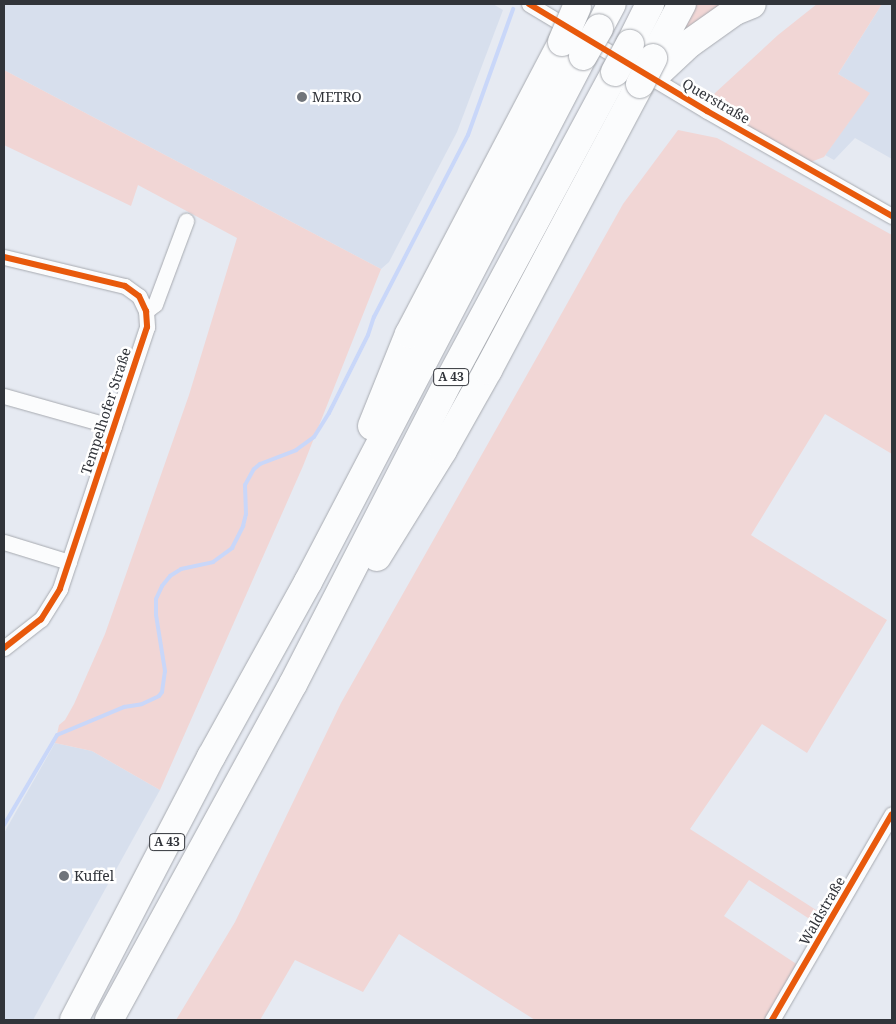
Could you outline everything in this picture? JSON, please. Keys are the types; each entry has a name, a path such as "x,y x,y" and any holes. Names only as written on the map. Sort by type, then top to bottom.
{"highway":[{"name":"A 43","path":"74,1020 211,757 308,582 573,49 599,28 612,4"},
{"name":"A 43","path":"109,1020 294,684 450,379 650,4"},
{"path":"294,684 443,450 488,370 608,145 650,75 682,4"},
{"path":"650,75 690,43 735,11 752,4"},
{"path":"573,49 577,5"}],"street":[{"name":"Querstraße","path":"529,4 708,111 892,216"},
{"path":"4,257 125,286 139,296 146,311 155,304 186,221"},
{"name":"Tempelhofer Straße","path":"4,648 32,627 52,605 60,589 147,327 146,311"},
{"path":"4,396 114,427"},
{"path":"4,542 69,562"},
{"name":"Waldstraße","path":"772,1020 892,814"}],"shaded area":[{"path":"4,4 493,4 503,10 457,132 389,262 381,269 4,70"},
{"path":"695,4 730,4 679,34"},
{"path":"817,4 882,4 838,74 870,93 824,157 808,163 709,104 715,93 778,35"},
{"path":"882,4 892,4 892,159 855,138 834,160 825,155 869,93 838,74"},
{"path":"4,70 381,269 303,466 160,790 92,751 55,743 59,725 65,720 74,704 105,634 189,395 237,238 138,185 131,206 4,145"},
{"path":"678,130 717,138 892,235 892,454 825,414 751,535 887,620 807,753 762,724 690,829 827,917 822,927 749,880 724,916 798,965 764,1020 535,1020 399,934 363,992 295,960 260,1020 176,1020 235,922 341,703 623,204"},
{"path":"55,743 92,751 160,790 33,1020 4,1020 4,833"}],"waterway":[{"path":"4,825 57,735 124,707 142,704 159,696 162,692 165,671 156,615 156,599 162,586 170,576 181,569 213,562 232,548 243,526 246,514 245,485 254,469 260,464 296,450 314,437 329,413 368,335 374,317 468,135 513,9"}],"cycle path":[{"path":"529,4 707,111 892,216"},
{"path":"4,257 125,286 139,296 146,311 147,327 60,589 41,619 4,648"},
{"path":"772,1020 892,814"}],"place":[{"name":"METRO","path":"302,97"},
{"name":"Kuffel","path":"64,876"}]}
